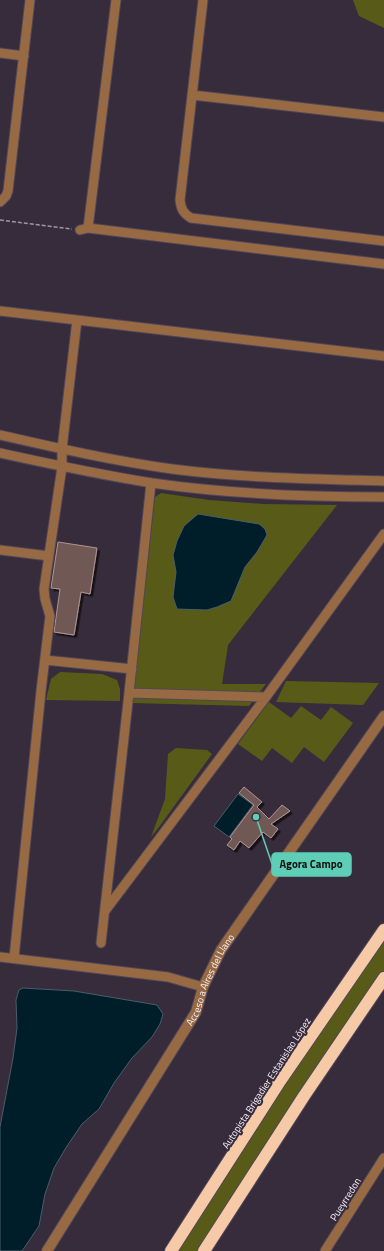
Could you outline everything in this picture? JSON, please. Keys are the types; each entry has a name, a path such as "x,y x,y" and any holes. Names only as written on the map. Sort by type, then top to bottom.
{"highway":[{"name":"Autopista Brigadier Estanislao López","path":"171,1251 280,1081 384,930"},
{"path":"204,1251 304,1096 384,978"}],"street":[{"path":"0,202 6,196 8,191 30,0"},
{"path":"116,0 84,229 384,264"},
{"path":"203,0 180,200 181,208 185,215 191,218 384,241"},
{"path":"0,53 24,56"},
{"path":"192,95 384,117"},
{"path":"0,311 384,356"},
{"path":"14,958 41,690 50,616 44,589 62,467 62,449 77,320"},
{"path":"0,435 119,461 174,469 302,479 384,481"},
{"path":"0,453 62,467 151,483 269,494 332,497 384,497"},
{"path":"101,944 151,483"},
{"path":"105,911 266,697 384,534"},
{"path":"0,550 49,556"},
{"path":"45,660 132,669"},
{"path":"129,693 266,697"},
{"name":"Acceso a Aires del Llano","path":"47,1251 196,1012 203,987 221,950 384,716"},
{"path":"0,956 168,977 203,987"},
{"name":"Pueyrredon","path":"325,1251 384,1158"}],"path":[{"path":"0,220 84,229"}],"shaded area":[{"path":"353,0 384,0 384,28 359,16"},
{"path":"161,493 209,500 263,504 337,505 228,645 222,684 266,684 249,706 132,703 155,497"},
{"path":"60,672 102,674 117,680 120,689 120,701 46,700 51,679"},
{"path":"286,681 379,683 363,705 276,702"},
{"path":"269,702 291,718 301,706 321,720 331,707 353,723 324,762 304,747 292,763 272,748 262,761 238,744"},
{"path":"176,748 207,750 212,754 151,837 165,799 168,754"},
{"path":"384,930 384,978 204,1251 171,1251"}],"water":[{"path":"198,514 259,524 265,529 267,535 257,552 245,567 231,601 207,610 177,609 173,597 176,572 173,555 177,541 184,526"},
{"path":"238,794 253,805 229,837 214,826"},
{"path":"23,988 74,991 157,1005 163,1014 160,1024 152,1037 132,1058 114,1083 99,1109 82,1124 67,1146 54,1168 45,1194 39,1226 22,1251 0,1251 0,1127 17,1028 16,1000 19,990"}],"building":[{"path":"58,542 97,548 90,594 81,592 74,635 54,632 60,589 51,588"},
{"path":"244,787 262,802 257,807 269,819 282,805 290,811 271,824 278,829 271,838 263,832 249,848 240,841 234,850 227,845 232,839 230,837 254,805 239,793"}],"place":[{"name":"Agora Campo","path":"256,817"}]}
